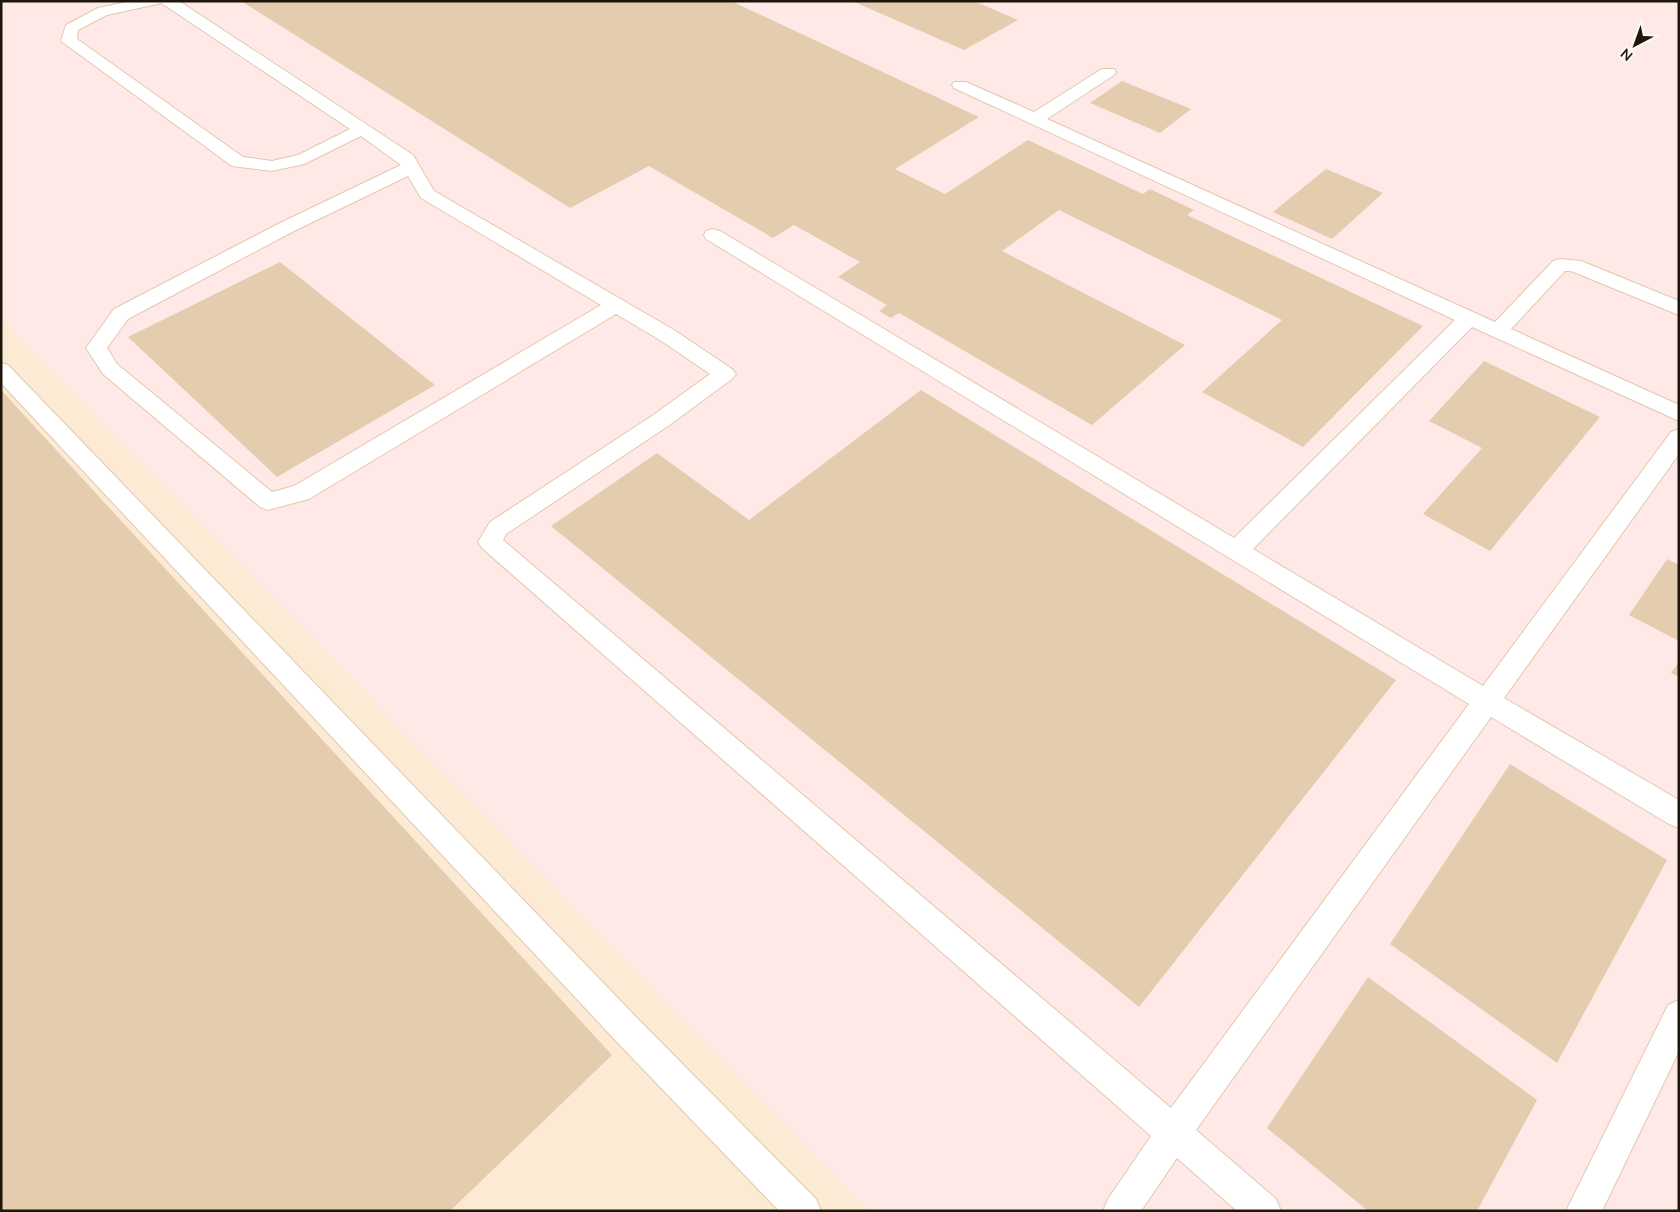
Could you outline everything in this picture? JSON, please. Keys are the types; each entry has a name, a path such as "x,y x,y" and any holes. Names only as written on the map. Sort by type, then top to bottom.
{"lane":[{"path":"156,1 103,11 71,28 69,41 238,162 272,166 304,159 362,129"},
{"path":"168,1 407,159 427,194 667,335 725,374 660,421 498,528 490,542 1264,1211"},
{"path":"1035,119 1108,72"},
{"path":"960,85 1679,414"},
{"path":"411,167 287,228 121,314 96,348 110,369 268,502 301,493 616,305"},
{"path":"713,235 1236,551 1679,815"},
{"path":"1498,331 1560,265 1574,265 1679,309"},
{"path":"1236,551 1469,318"},
{"path":"1,370 627,1030 804,1211"},
{"path":"1120,1211 1174,1132 1679,437"},
{"path":"1583,1211 1679,1016"}],"shaded area":[{"path":"1,1 1679,1 1679,1211 869,1211 1,318"},
{"path":"1,318 325,651 869,1211 1,1211"}],"building":[{"path":"241,1 731,1 979,117 895,169 945,194 1028,140 1143,194 1150,189 1194,210 1187,215 1423,326 1303,447 1202,392 1282,320 1059,210 1002,251 1185,345 1092,425 899,313 891,318 879,311 887,305 838,277 860,262 794,225 773,238 649,166 570,208"},
{"path":"852,1 974,1 1018,20 964,50"},
{"path":"1122,81 1191,109 1160,133 1090,103"},
{"path":"1326,169 1383,193 1332,239 1273,212"},
{"path":"280,262 435,385 277,477 128,337"},
{"path":"1484,361 1600,417 1490,551 1423,514 1482,448 1429,421"},
{"path":"1,390 612,1055 450,1211 1,1211"},
{"path":"921,390 1396,680 1139,1007 551,526 657,453 749,520"},
{"path":"1667,559 1679,565 1679,641 1629,615"},
{"path":"1679,662 1679,677 1671,673"},
{"path":"1510,764 1667,860 1557,1063 1390,944"},
{"path":"1368,977 1537,1100 1477,1211 1368,1211 1267,1128"}]}
